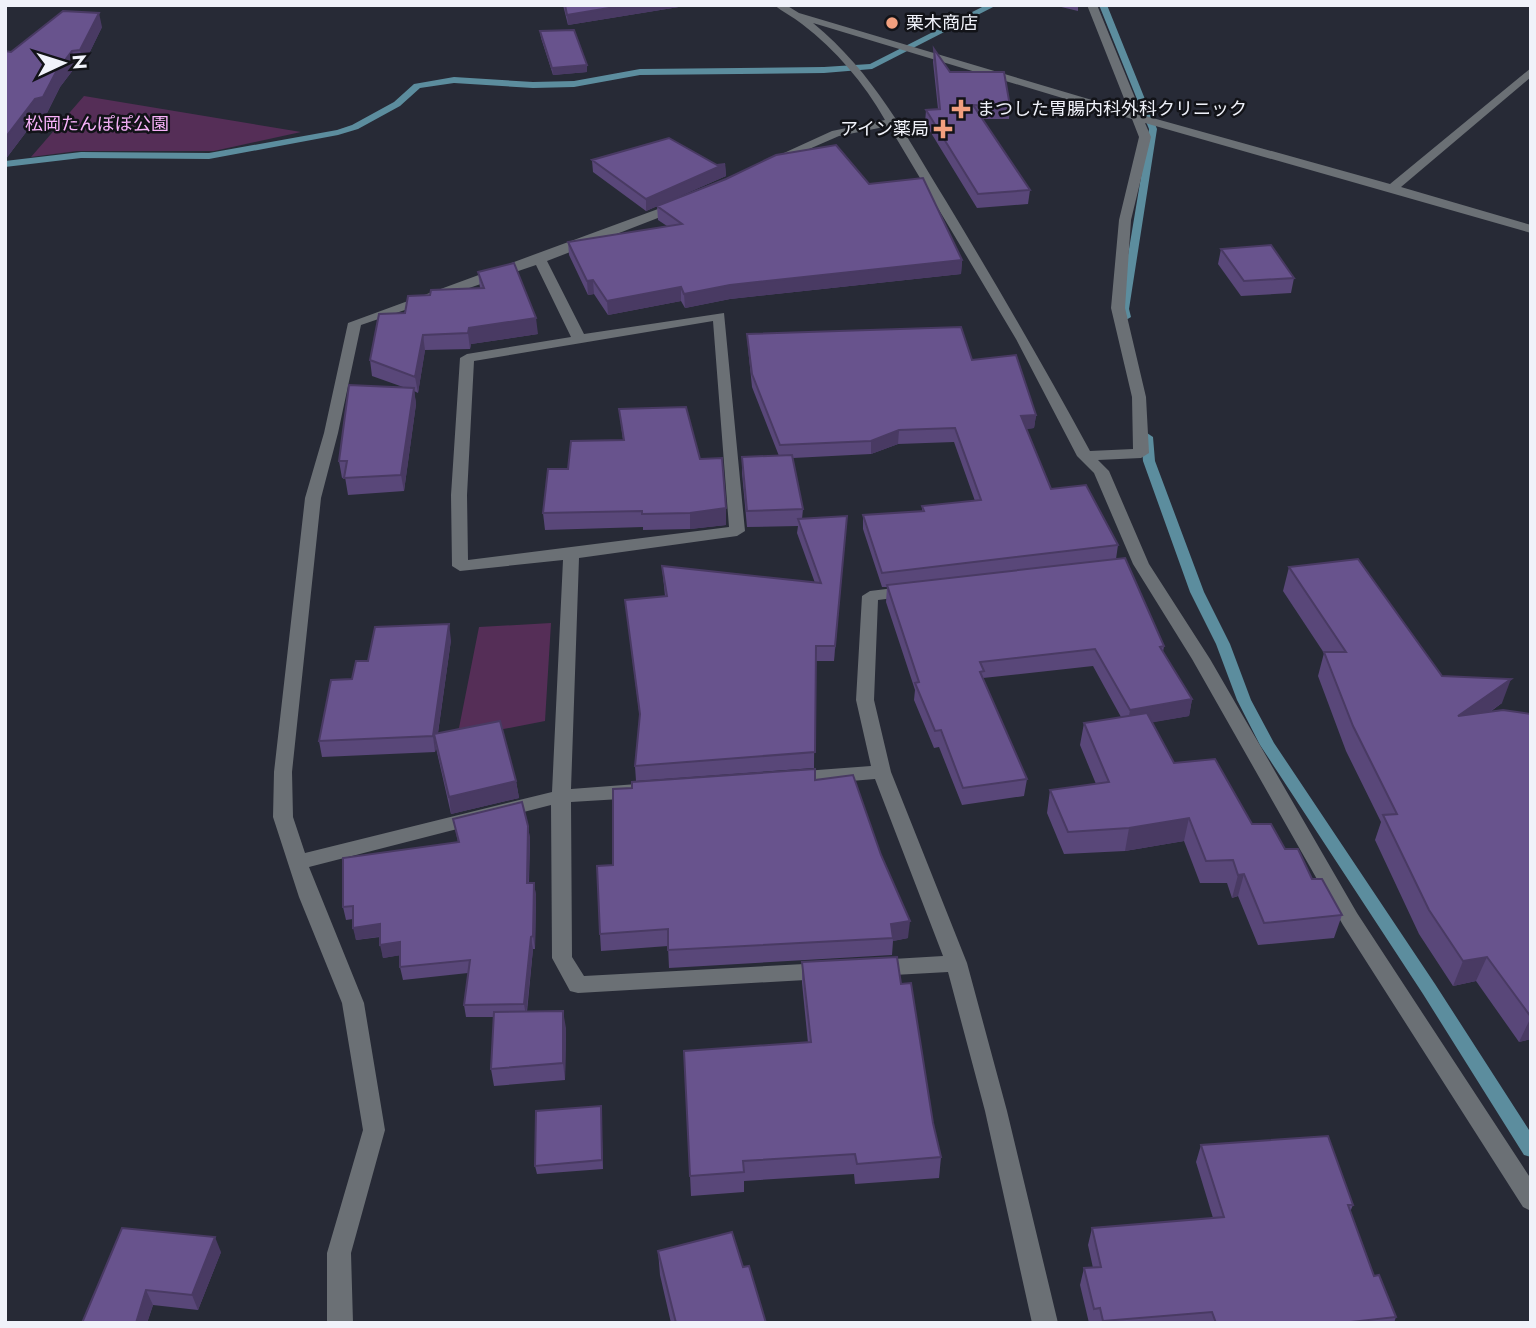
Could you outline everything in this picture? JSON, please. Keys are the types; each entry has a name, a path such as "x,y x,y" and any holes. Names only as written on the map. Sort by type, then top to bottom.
{"street":[{"path":"780,5 798,16 854,68 873,90 1023,339 1085,456 1101,471 1134,565 1201,659 1350,919 1531,1200"},
{"path":"1085,456 1141,453 1139,397 1118,308 1125,220 1145,137 1092,5"},
{"path":"798,16 908,46 1137,117 1531,229"},
{"path":"1392,188 1531,71"},
{"path":"754,171 781,155 836,133 890,122"},
{"path":"340,1323 339,1253 374,1130 353,1003 309,897 300,862 283,817 283,772 313,498 331,433 355,323 540,259 686,202"},
{"path":"540,259 578,337"},
{"path":"719,316 737,531 570,554 460,566 459,495 467,358 578,337 719,316"},
{"path":"570,554 561,796 562,958 578,985 956,963"},
{"path":"925,589 870,596 866,700 882,772 956,963 996,1111 1045,1323"},
{"path":"770,781 882,772"},
{"path":"300,862 561,796 659,789"}],"green space":[{"name":"松岡たんぽぽ公園","path":"84,96 301,132 214,151 77,151 31,157"},
{"path":"551,623 545,721 457,738 479,627"}],"building":[{"path":"565,5 627,5 567,15"},
{"path":"63,11 99,13 80,50 72,51 56,72 43,97 35,99 5,138 5,51 11,52"},
{"path":"574,30 587,65 552,68 540,31"},
{"path":"934,49 950,72 1004,72 1010,106 973,105 1030,190 978,194 926,110 940,109"},
{"path":"669,138 717,165 725,164 646,199 592,160"},
{"path":"836,145 869,184 923,178 962,260 730,285 684,294 681,287 607,301 593,280 587,281 568,242 682,224 657,206 726,179 776,155"},
{"path":"1271,245 1294,278 1244,281 1221,249"},
{"path":"514,263 536,318 469,328 468,333 423,335 415,377 370,360 379,314 405,313 408,296 430,295 431,290 484,288 478,272"},
{"path":"961,327 972,360 1016,355 1036,415 1021,416 1051,489 1086,485 1118,545 882,573 863,515 924,511 922,506 981,500 955,428 899,430 871,441 780,445 752,374 747,334"},
{"path":"349,385 414,388 401,475 344,478 347,461 339,461"},
{"path":"686,407 700,459 722,458 726,508 690,513 543,513 548,469 568,469 571,441 624,440 619,409"},
{"path":"792,455 803,509 747,511 742,457"},
{"path":"847,516 835,646 816,646 815,752 635,766 640,714 625,600 667,596 662,566 821,583 798,519"},
{"path":"1125,558 1164,646 1160,647 1192,699 1130,710 1095,649 980,662 984,671 980,672 1027,779 963,788 941,730 935,731 915,683 919,682 887,585"},
{"path":"1358,559 1442,676 1511,679 1458,716 1503,710 1531,714 1531,1017 1487,957 1463,961 1429,910 1383,815 1397,814 1353,726 1324,652 1346,652 1289,567"},
{"path":"449,624 433,736 319,741 331,680 352,679 356,661 368,661 375,627"},
{"path":"1147,713 1174,763 1215,759 1252,824 1271,824 1285,849 1298,849 1312,879 1322,879 1342,915 1264,923 1244,874 1238,875 1233,860 1206,861 1189,818 1129,828 1068,832 1050,790 1109,782 1084,723"},
{"path":"500,721 516,781 449,797 434,734"},
{"path":"815,769 815,780 853,775 881,855 910,921 891,924 893,938 668,950 668,929 600,934 597,866 613,865 613,789 632,788 632,782"},
{"path":"522,802 528,826 527,883 534,883 533,936 524,1004 464,1005 470,960 400,967 400,942 380,945 380,924 353,928 353,906 343,907 343,858 459,842 453,819"},
{"path":"897,957 901,984 911,983 933,1123 941,1157 857,1164 855,1154 743,1161 744,1172 690,1176 684,1051 811,1042 802,962"},
{"path":"563,1011 563,1063 491,1069 494,1012"},
{"path":"601,1106 602,1160 535,1166 536,1111"},
{"path":"1328,1136 1353,1205 1348,1205 1374,1276 1379,1275 1396,1317 1342,1323 1216,1323 1212,1312 1103,1321 1100,1308 1094,1309 1084,1268 1101,1267 1092,1228 1224,1217 1201,1145"},
{"path":"122,1228 215,1237 192,1295 146,1290 136,1323 82,1323"},
{"path":"732,1232 743,1267 749,1266 766,1323 676,1323 658,1251"}],"waterway":[{"path":"5,164 81,155 209,156 338,132 355,127 397,104 417,86 454,80 533,85 574,84 640,72 824,70 872,66 993,5"},
{"path":"1103,5 1153,129 1124,309 1126,317"},
{"path":"1147,437 1149,461 1197,592 1223,644 1244,700 1267,745 1429,989 1531,1149"}],"place":[{"name":"栗木商店","path":"892,23"},
{"name":"まつした胃腸内科外科クリニック","path":"961,109"},
{"name":"アイン薬局","path":"943,129"}]}
